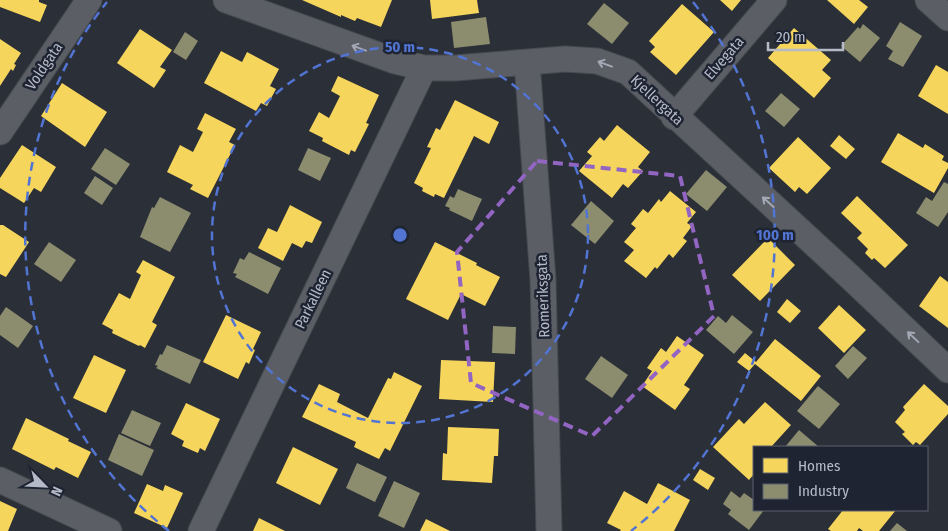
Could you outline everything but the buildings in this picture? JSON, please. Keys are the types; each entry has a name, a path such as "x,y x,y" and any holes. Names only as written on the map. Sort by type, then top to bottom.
{"street":[{"name":"Voldgata","path":"0,132 89,0"},
{"name":"Kjellergata","path":"226,0 387,58 424,68 455,68 565,59 597,61 628,72 674,117 841,269 948,370"},
{"name":"Elvegata","path":"674,117 774,0"},
{"path":"928,0 948,18"},
{"name":"Romeriksgata","path":"527,62 543,280 549,531"},
{"name":"Parkalleen","path":"201,531 424,68"},
{"path":"0,480 109,531"}],"highlighted area":[{"path":"537,161 680,176 714,316 592,436 471,383 457,252"}]}
